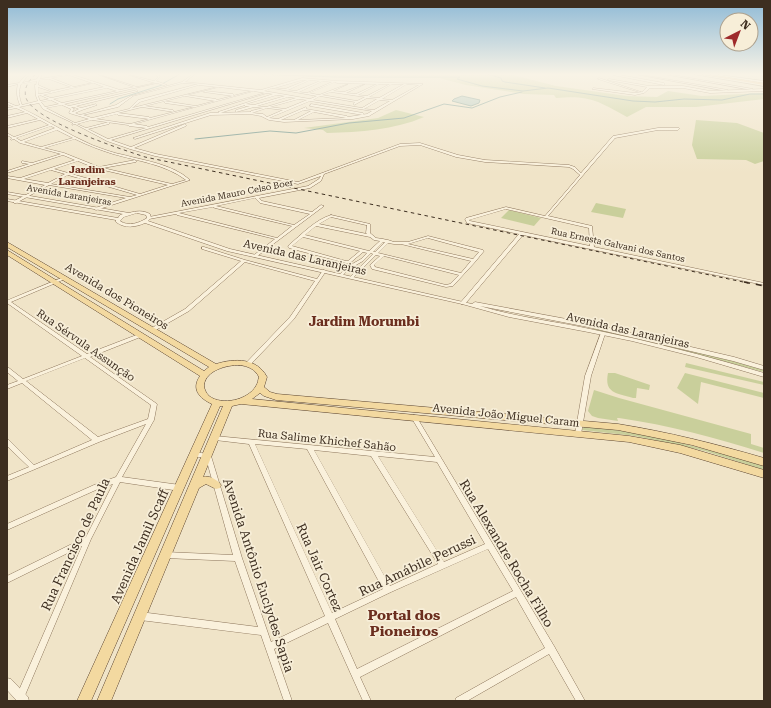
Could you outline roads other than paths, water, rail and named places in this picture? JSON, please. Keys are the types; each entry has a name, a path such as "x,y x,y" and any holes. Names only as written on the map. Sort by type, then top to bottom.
{"main road":[{"name":"Avenida dos Pioneiros","path":"7,244 215,367"},
{"name":"Avenida dos Pioneiros","path":"7,252 205,375"},
{"path":"230,363 248,364 257,368 262,375 262,383 260,388 251,396 229,403 217,402 207,398 200,390 200,382 205,375 215,367 230,363"},
{"name":"Avenida João Miguel Caram","path":"260,388 267,394 276,397 579,423 662,434 722,449 764,462"},
{"name":"Avenida João Miguel Caram","path":"241,400 629,439 680,449 764,474"},
{"name":"Avenida Jamil Scaff","path":"84,701 217,402"},
{"path":"104,701 229,403"},
{"path":"195,485 206,480 216,485"}],"street":[{"path":"19,107 56,129 103,150 136,161 175,170 188,180 96,209"},
{"path":"44,108 48,107"},
{"path":"68,107 73,110 72,112 91,119 150,127"},
{"path":"76,107 81,109"},
{"path":"57,115 88,107"},
{"path":"96,107 100,110"},
{"path":"80,115 113,107"},
{"path":"73,124 140,107"},
{"path":"140,107 192,114"},
{"path":"129,125 194,107"},
{"path":"206,107 224,110"},
{"path":"108,140 170,120 217,107"},
{"path":"134,138 233,107"},
{"path":"232,113 252,107"},
{"path":"270,107 285,110"},
{"path":"250,113 270,107"},
{"path":"267,118 292,107"},
{"path":"278,121 307,107"},
{"path":"322,107 367,115"},
{"path":"349,107 374,111"},
{"path":"210,114 250,113 262,115 278,121 310,121 353,118 367,115 381,107"},
{"path":"44,108 73,124 108,140 131,148 156,155 298,183 400,144 410,143 420,144 457,156 485,161 569,166 574,168 582,175"},
{"path":"303,109 353,118"},
{"path":"292,121 314,111"},
{"path":"7,117 28,112"},
{"path":"262,115 270,112 278,113"},
{"path":"115,113 188,122"},
{"path":"310,121 324,113"},
{"path":"326,120 335,115"},
{"path":"7,127 39,119"},
{"path":"84,129 111,122"},
{"path":"131,148 178,129 188,122"},
{"path":"12,139 50,125"},
{"path":"592,247 591,227 546,216 614,137 658,128 678,129"},
{"path":"21,142 56,129"},
{"path":"102,137 130,130"},
{"path":"7,134 12,139 63,154 99,168 172,186"},
{"path":"125,135 146,142"},
{"path":"39,148 76,138"},
{"path":"7,172 63,154"},
{"path":"20,179 78,160"},
{"path":"15,202 67,174 136,161"},
{"path":"23,162 30,164"},
{"path":"51,169 140,195"},
{"name":"Avenida Mauro Celso Boer","path":"147,220 175,213 309,187 320,180 323,174"},
{"path":"7,177 129,198"},
{"name":"Avenida Laranjeiras","path":"7,194 128,214 145,213 149,216 147,220 126,225 119,223 118,219 7,200"},
{"path":"256,197 261,202 312,213"},
{"path":"212,206 295,226"},
{"path":"255,256 322,206"},
{"name":"Rua Ernesta Galvani dos Santos","path":"546,216 506,208 467,219 468,222 764,284"},
{"path":"175,213 278,239"},
{"path":"118,219 128,214"},
{"path":"371,236 368,232 369,225 367,224 336,217 326,217 290,246 290,248 350,264 362,260 385,241"},
{"name":"Avenida das Laranjeiras","path":"147,220 229,250 341,275 353,276 463,303 488,312 603,334 764,375"},
{"path":"317,225 371,236 385,241 474,261"},
{"path":"463,303 522,233"},
{"path":"303,236 462,274"},
{"path":"383,255 372,265 373,268 446,286 451,285 482,252 480,249 425,237 402,244"},
{"path":"353,276 376,253 385,241"},
{"path":"203,248 244,261 317,280"},
{"path":"341,275 363,250"},
{"path":"362,260 368,261"},
{"path":"152,330 187,310 244,261"},
{"path":"350,264 353,276"},
{"path":"248,364 292,318 324,271"},
{"path":"7,301 64,278"},
{"name":"Rua Sérvula Assunção","path":"7,301 154,404"},
{"name":"Avenida das Laranjeiras","path":"463,303 488,306 588,325 734,359 764,368"},
{"path":"578,434 588,376 603,334"},
{"path":"7,387 141,335"},
{"path":"7,369 98,440"},
{"name":"Rua Francisco de Paula","path":"22,699 88,539 118,479 151,420 154,404"},
{"name":"Rua Alexandre Rocha Filho","path":"414,418 581,701"},
{"path":"7,478 98,440 151,420"},
{"name":"Rua Salime Khichef Sahão","path":"215,438 310,449 438,460"},
{"path":"7,442 33,467"},
{"name":"Rua Jair Cortez","path":"252,443 367,701"},
{"path":"310,449 388,590"},
{"path":"194,454 208,456"},
{"path":"374,454 443,566"},
{"name":"Avenida Antônio Euclydes Sapia","path":"208,456 238,558 288,701"},
{"path":"7,527 96,487 118,479 180,488"},
{"path":"7,580 88,539"},
{"name":"Rua Amábile Perussi","path":"269,647 388,590 489,545"},
{"path":"165,555 238,558"},
{"path":"355,675 517,593"},
{"path":"139,616 264,632"},
{"path":"459,701 550,649"},
{"path":"7,683 22,699"}],"waterway":[{"path":"195,139 270,131 296,133 349,123 404,118 435,107"},
{"path":"465,107 474,107"}],"railway":[{"path":"32,107 61,125 117,148 145,157 748,283"},
{"path":"744,282 764,286"}],"district":[{"name":"Jardim Laranjeiras","path":"87,174"},
{"name":"Jardim Morumbi","path":"364,321"},
{"name":"Portal dos Pioneiros","path":"404,624"}]}
